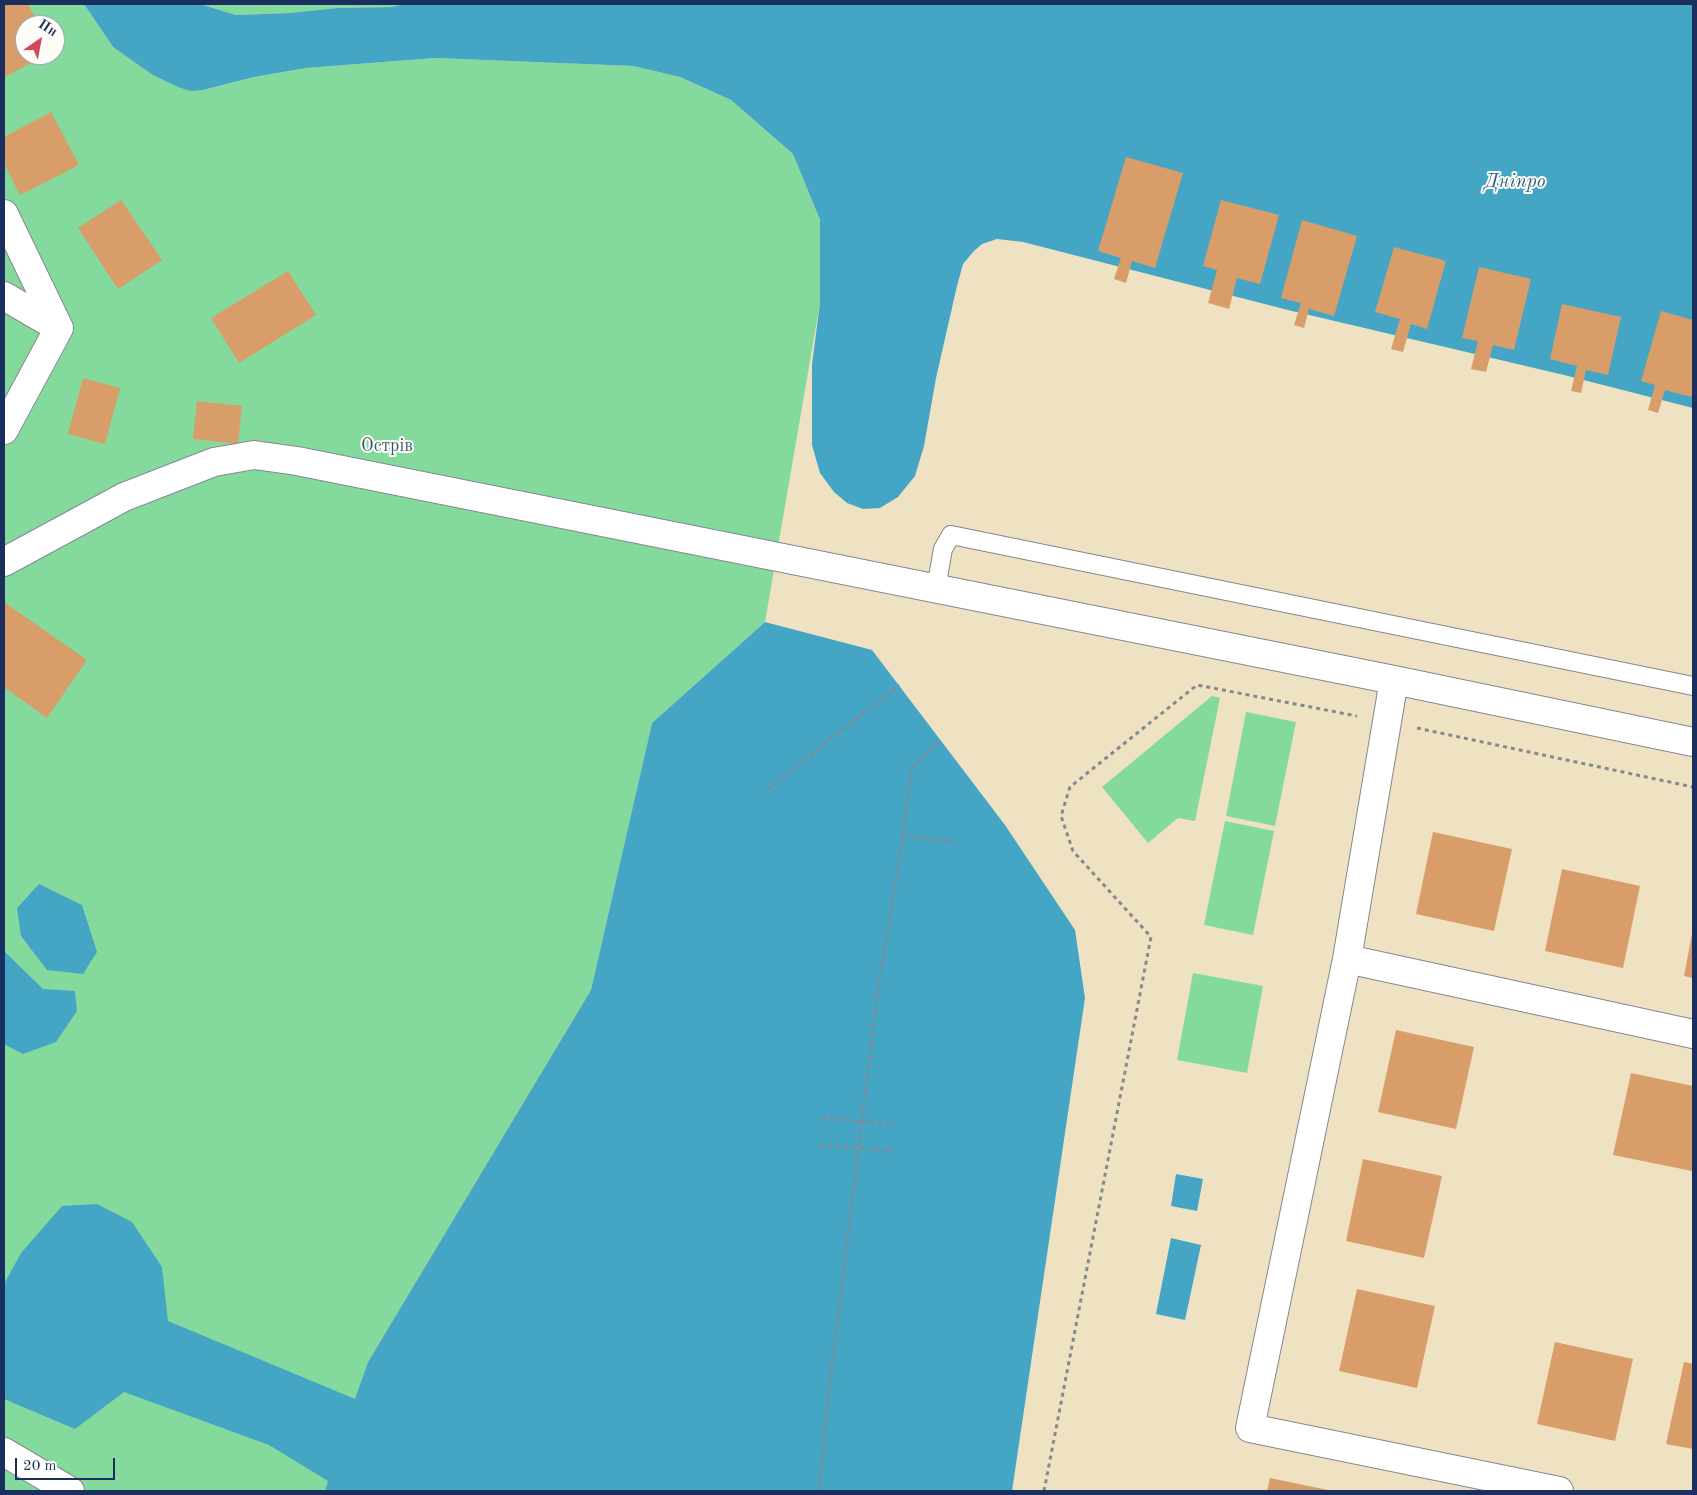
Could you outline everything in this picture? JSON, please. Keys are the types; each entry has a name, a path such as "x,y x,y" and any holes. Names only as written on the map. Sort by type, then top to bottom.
{"street":[{"path":"4,214 59,328"},
{"path":"4,296 59,328"},
{"path":"4,430 59,328"},
{"path":"4,562 124,497 214,462 254,455 307,463 936,588 1693,742"},
{"path":"1394,680 1347,959 1250,1428 1559,1491"},
{"path":"1347,959 1693,1034"},
{"path":"4,1452 70,1491"}],"lane":[{"path":"936,588 943,549 951,535 1693,686"}],"path":[{"path":"767,790 898,684"},
{"path":"1044,1491 1151,937 1073,851 1060,816 1070,787 1196,685 1388,722 1693,787"},
{"path":"819,1490 831,1373 878,988 903,836 912,766 940,740"},
{"path":"903,836 956,842"},
{"path":"822,1118 895,1124"},
{"path":"820,1145 893,1151"}],"green space":[{"name":"Острів","path":"4,4 84,4 113,47 203,90 254,77 306,68 435,58 633,66 680,77 731,100 793,154 820,220 820,303 765,622 652,723 591,990 368,1362 325,1491 4,1491"},
{"path":"200,4 405,4 391,7 337,8 290,13 236,15"},
{"path":"1212,696 1220,698 1195,821 1178,818 1148,843 1102,787"},
{"path":"1246,712 1296,722 1275,826 1226,816"},
{"path":"1225,821 1274,831 1253,935 1204,925"},
{"path":"1193,973 1263,986 1247,1073 1177,1060"}],"water":[{"name":"Дніпро","path":"84,4 200,4 236,15 290,13 337,8 391,7 405,4 1693,4 1693,408 1564,375 1288,310 1023,242 997,239 982,244 963,264 936,378 924,446 915,476 898,497 880,508 863,509 847,503 834,492 820,473 812,445 812,364 820,303 820,220 793,154 731,100 680,77 633,66 435,58 306,68 191,91 153,75 113,47"},
{"path":"765,622 872,650 1005,825 1075,930 1085,998 1012,1491 325,1491 328,1481 269,1445 124,1392 75,1429 4,1399 4,1284 21,1253 62,1206 97,1204 132,1222 162,1267 168,1321 355,1399 368,1362 591,990 652,723"},
{"path":"39,884 82,905 97,952 83,974 47,970 21,936 17,908"},
{"path":"4,951 43,989 75,991 77,1011 56,1042 23,1054 4,1044"},
{"path":"1176,1174 1203,1179 1197,1211 1171,1206"},
{"path":"1171,1238 1201,1245 1185,1320 1156,1314"}],"building":[{"path":"4,4 28,4 34,15 15,15 15,65 27,65 4,77"},
{"path":"51,112 79,165 20,195 4,163 4,137"},
{"path":"1126,157 1183,173 1155,268 1132,261 1126,283 1114,279 1121,258 1098,251"},
{"path":"121,200 162,260 118,289 78,228"},
{"path":"1221,200 1279,215 1260,284 1237,278 1229,309 1208,303 1217,270 1203,266"},
{"path":"1302,220 1357,236 1334,316 1309,309 1304,328 1294,325 1301,303 1281,298"},
{"path":"1394,247 1446,261 1427,329 1411,324 1403,352 1391,349 1400,319 1375,312"},
{"path":"1479,267 1531,279 1514,350 1493,345 1486,372 1471,369 1478,341 1462,338"},
{"path":"288,271 316,315 239,363 211,318"},
{"path":"1562,304 1621,317 1608,375 1586,370 1581,393 1571,391 1577,366 1550,359"},
{"path":"1661,311 1693,320 1693,388 1691,397 1665,390 1658,413 1648,410 1655,385 1641,381"},
{"path":"83,378 120,388 105,444 68,434"},
{"path":"197,401 242,406 238,444 193,439"},
{"path":"4,602 87,660 47,718 4,687"},
{"path":"1433,832 1512,849 1494,931 1416,914"},
{"path":"1562,869 1640,886 1623,968 1545,951"},
{"path":"1693,934 1693,978 1684,976"},
{"path":"1396,1030 1474,1047 1456,1129 1378,1112"},
{"path":"1631,1073 1693,1086 1692,1171 1613,1155"},
{"path":"1363,1159 1442,1176 1424,1258 1346,1241"},
{"path":"1357,1289 1435,1306 1417,1388 1339,1371"},
{"path":"1555,1342 1633,1359 1615,1441 1537,1424"},
{"path":"1684,1362 1693,1364 1693,1449 1666,1444"},
{"path":"1270,1478 1328,1490 1328,1491 1267,1491"}]}
